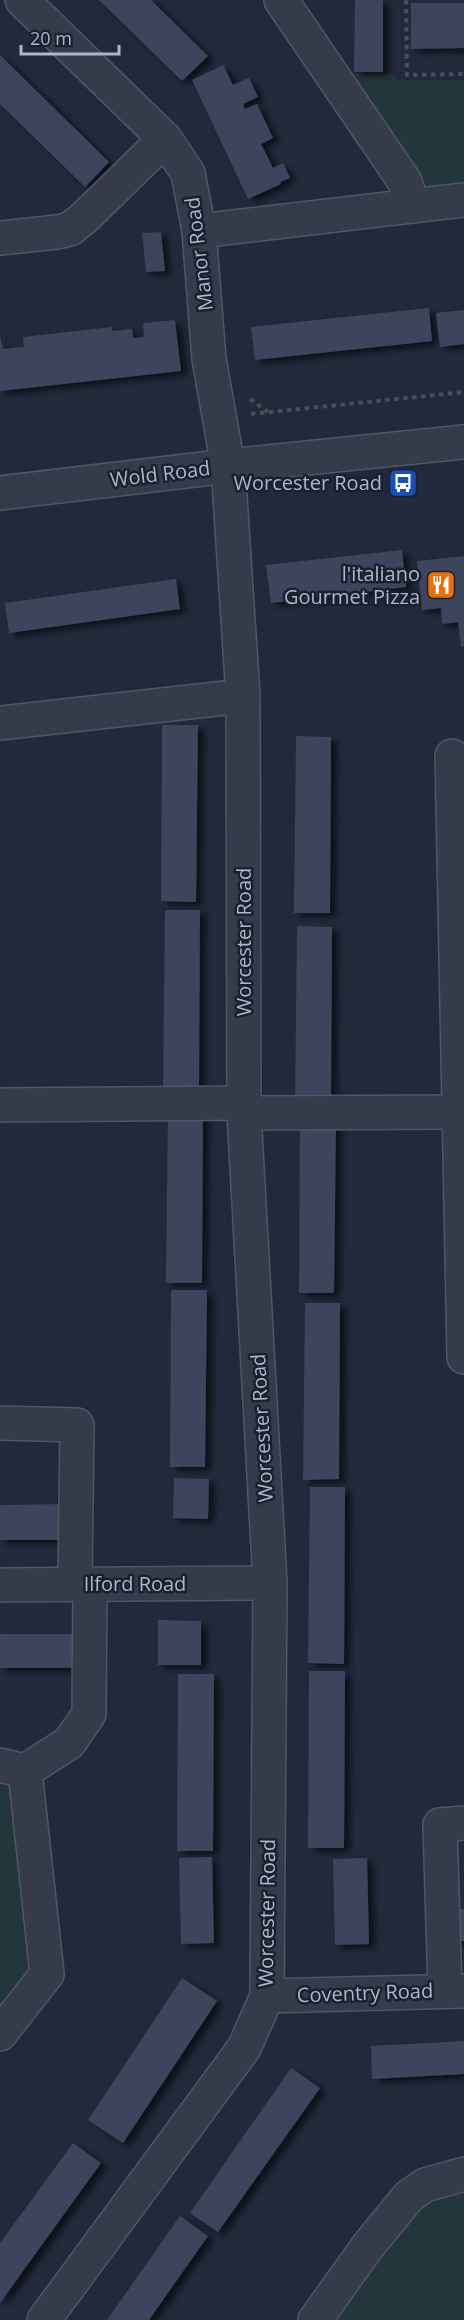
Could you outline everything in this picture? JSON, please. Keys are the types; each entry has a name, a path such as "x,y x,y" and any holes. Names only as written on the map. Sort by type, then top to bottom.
{"street":[{"name":"Manor Road","path":"22,0 165,139 188,173 199,231 210,359 228,466"},
{"path":"281,0 405,182 413,206"},
{"path":"0,238 70,229 165,139"},
{"path":"199,231 464,200"},
{"name":"Wold Road","path":"0,493 228,466 464,442"},
{"name":"Worcester Road","path":"44,2320 244,2048 267,1996 270,1583 244,1108 243,696 228,466"},
{"path":"0,723 243,696"},
{"path":"452,756 464,1357"},
{"path":"0,1105 459,1112"},
{"path":"0,1423 77,1425 88,1714 69,1743 12,1768 47,1974 0,2034"},
{"name":"Ilford Road","path":"0,1585 270,1583"},
{"path":"454,1991 440,1825 464,1823"},
{"name":"Coventry Road","path":"267,1996 454,1991"},
{"path":"315,2320 368,2246 409,2196 425,2185 464,2174"}],"path":[{"path":"406,0 407,75 464,74"},
{"path":"247,415 464,392"}],"shaded area":[{"path":"345,73 391,74 400,80 464,80 464,189 436,192 415,176"},
{"path":"0,1773 6,1774 17,1794 40,1970 0,2022"},
{"path":"464,2184 464,2320 328,2320 417,2199"}],"building":[{"path":"99,0 151,0 208,56 182,81"},
{"path":"355,0 383,0 383,72 354,72"},
{"path":"411,3 464,3 464,48 411,49"},
{"path":"0,55 109,162 85,187 0,104"},
{"path":"223,65 233,85 249,78 258,97 243,104 245,109 257,104 273,138 261,144 273,168 283,163 290,178 248,199 192,80"},
{"path":"161,232 165,271 146,272 142,233"},
{"path":"429,308 432,341 255,360 251,327"},
{"path":"464,310 464,344 440,347 436,313"},
{"path":"175,320 181,371 0,391 0,336 3,349 24,347 23,337 112,327 112,331 132,329 133,338 144,337 143,323"},
{"path":"402,550 406,587 271,603 266,565"},
{"path":"464,556 464,646 461,647 458,622 442,624 441,608 422,610 417,561"},
{"path":"176,579 180,609 9,633 5,603"},
{"path":"162,725 198,725 196,902 161,901"},
{"path":"296,736 331,737 330,913 294,913"},
{"path":"165,910 200,910 199,1087 163,1087"},
{"path":"297,926 332,927 331,1103 295,1103"},
{"path":"168,1106 203,1106 202,1283 166,1283"},
{"path":"300,1116 336,1117 334,1293 299,1293"},
{"path":"171,1290 207,1290 205,1467 170,1467"},
{"path":"305,1303 340,1303 339,1479 303,1480"},
{"path":"174,1478 209,1479 208,1519 173,1518"},
{"path":"310,1487 345,1487 344,1664 308,1663"},
{"path":"68,1504 68,1540 0,1540 0,1505"},
{"path":"158,1620 201,1621 201,1665 158,1665"},
{"path":"0,1634 80,1634 80,1668 0,1668"},
{"path":"309,1671 345,1671 344,1848 308,1848"},
{"path":"178,1674 214,1674 213,1851 177,1851"},
{"path":"212,1857 214,1943 181,1944 179,1858"},
{"path":"367,1858 369,1944 335,1945 333,1859"},
{"path":"464,1909 464,1941 450,1942 449,1910"},
{"path":"182,1978 217,2001 123,2143 88,2120"},
{"path":"464,2041 464,2074 372,2079 371,2046"},
{"path":"291,2068 320,2088 218,2232 190,2213"},
{"path":"73,2143 101,2163 0,2303 0,2243"},
{"path":"180,2216 208,2236 149,2320 107,2320"}],"place":[{"name":"Worcester Road","path":"403,483"},
{"name":"l'italiano Gourmet Pizza","path":"441,585"}]}
